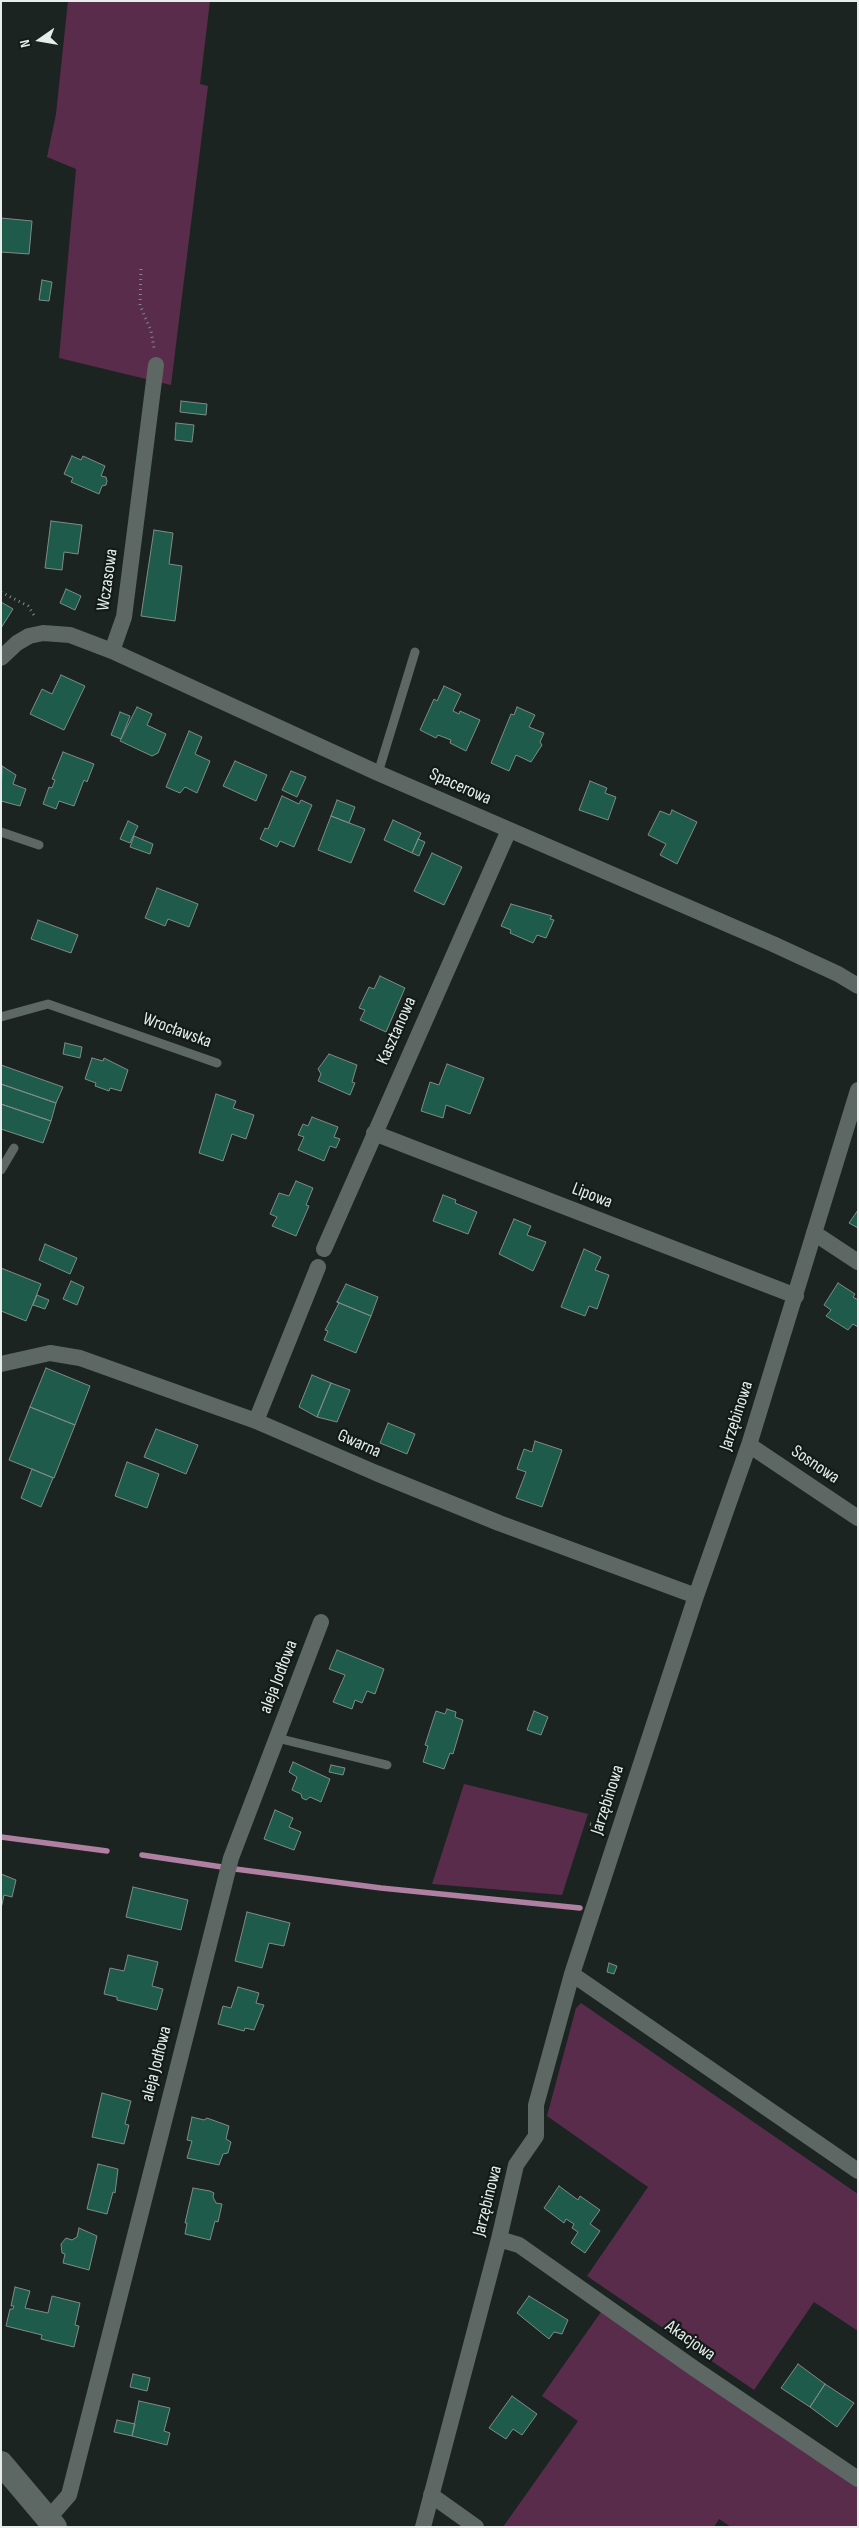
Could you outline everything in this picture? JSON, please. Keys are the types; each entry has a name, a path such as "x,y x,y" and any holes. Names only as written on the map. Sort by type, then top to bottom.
{"street":[{"name":"Wczasowa","path":"112,651 124,616 156,365"},
{"name":"Spacerowa","path":"1,658 29,636 43,632 70,635 112,651 378,773 773,944 838,974 858,986"},
{"name":"Kasztanowa","path":"324,1249 509,830"},
{"name":"Jarzębinowa","path":"423,2527 499,2239 516,2165 536,2136 536,2105 572,1974 696,1596 749,1445 858,1090"},
{"name":"Lipowa","path":"374,1133 796,1296"},
{"path":"814,1234 858,1262"},
{"path":"256,1420 318,1267"},
{"name":"Gwarna","path":"1,1364 50,1353 80,1358 256,1420 376,1473 464,1509 696,1596"},
{"name":"Sosnowa","path":"749,1445 858,1518"},
{"name":"aleja Jodłowa","path":"52,2523 69,2495 220,1894 231,1858 321,1622"},
{"path":"572,1974 858,2171"},
{"name":"Akacjowa","path":"499,2239 519,2245 695,2369 858,2479"},
{"path":"1,2463 52,2523"},
{"path":"431,2495 476,2527"}],"lane":[{"path":"378,773 415,652"},
{"path":"1,832 39,845"},
{"name":"Wrocławska","path":"1,1017 48,1004 217,1063"},
{"path":"1,1170 14,1148"},
{"path":"277,1738 387,1765"}],"path":[{"path":"141,268 140,305 151,331 156,365"},
{"path":"1,592 28,606 38,620 43,632"}],"shaded area":[{"path":"68,1 210,1 200,84 208,86 171,385 59,358 76,169 47,157 56,114"},
{"path":"464,1784 588,1814 562,1895 432,1884"},
{"path":"581,2003 858,2194 858,2331 814,2302 754,2390 587,2276 648,2187 547,2116 576,2008"},
{"path":"603,2309 858,2487 858,2527 731,2527 719,2519 714,2527 503,2527 578,2421 542,2396"}],"building":[{"path":"1,218 32,221 29,254 1,252"},
{"path":"42,280 52,282 49,301 39,300"},
{"path":"181,401 207,404 206,415 180,412"},
{"path":"176,423 194,425 192,442 175,440"},
{"path":"72,456 81,460 83,456 105,466 101,476 106,477 107,481 106,485 102,486 99,494 71,482 73,478 64,474"},
{"path":"51,521 82,525 78,554 64,552 62,570 45,568"},
{"path":"154,530 173,533 169,564 182,566 175,621 141,616"},
{"path":"66,589 81,596 75,610 60,603"},
{"path":"1,602 13,609 1,628"},
{"path":"61,675 85,686 64,730 30,714 42,689 52,694"},
{"path":"444,686 461,694 453,711 459,714 460,711 480,720 466,751 450,743 451,740 438,735 436,738 420,730 434,699 437,701"},
{"path":"137,707 152,714 147,725 166,734 158,753 152,756 120,741"},
{"path":"517,707 535,715 529,727 544,733 540,742 542,745 531,762 516,755 509,771 491,763 511,714 514,715"},
{"path":"120,712 130,716 121,739 111,735"},
{"path":"189,731 202,737 195,754 210,761 197,793 185,787 180,793 166,787"},
{"path":"63,752 94,764 87,782 84,780 74,806 59,801 56,809 43,804 49,787 52,788 55,780 52,779"},
{"path":"235,761 267,775 256,801 223,786"},
{"path":"2,766 16,775 13,784 26,789 20,806 1,801"},
{"path":"291,771 306,777 297,797 282,790"},
{"path":"590,781 607,788 605,793 616,797 608,820 579,810"},
{"path":"282,796 299,804 301,800 312,805 294,847 280,841 277,847 260,839 265,828 268,829"},
{"path":"337,800 355,807 349,823 331,816"},
{"path":"672,810 697,822 677,864 660,855 666,844 648,835 660,811 670,815"},
{"path":"331,816 365,829 351,863 318,850"},
{"path":"393,820 421,833 412,853 384,840"},
{"path":"128,821 138,826 130,843 120,839"},
{"path":"134,836 153,844 150,854 130,847"},
{"path":"418,839 425,842 419,856 412,853"},
{"path":"432,853 462,867 444,905 414,891"},
{"path":"157,888 198,904 189,927 168,919 165,926 145,918"},
{"path":"511,904 552,916 550,919 554,920 546,938 537,935 533,943 510,933 511,930 501,926"},
{"path":"38,920 78,935 71,953 31,939"},
{"path":"380,976 405,988 386,1032 360,1020 365,1010 359,1008 369,987 374,989"},
{"path":"65,1043 82,1047 80,1058 63,1054"},
{"path":"329,1054 357,1065 352,1082 355,1083 350,1095 318,1081 321,1074 318,1069"},
{"path":"92,1058 103,1061 104,1058 128,1070 121,1091 110,1088 109,1091 95,1086 96,1083 85,1079"},
{"path":"447,1064 484,1078 470,1114 446,1105 443,1118 421,1111 430,1082 439,1085"},
{"path":"1,1065 63,1087 56,1103 1,1084"},
{"path":"1,1084 56,1103 51,1121 1,1104"},
{"path":"216,1094 236,1101 233,1108 254,1115 246,1139 232,1134 223,1161 199,1153"},
{"path":"1,1104 51,1121 43,1143 1,1129"},
{"path":"312,1117 338,1127 334,1137 340,1139 336,1148 330,1146 324,1161 298,1150 304,1137 298,1135 303,1124 308,1126"},
{"path":"296,1181 313,1188 306,1205 309,1206 296,1236 272,1226 277,1217 270,1214 279,1193 289,1196"},
{"path":"443,1195 456,1200 455,1203 477,1212 468,1234 433,1221"},
{"path":"858,1210 858,1228 849,1223"},
{"path":"514,1219 531,1226 527,1235 546,1242 533,1271 499,1254"},
{"path":"45,1244 77,1258 70,1274 39,1260"},
{"path":"584,1249 601,1257 595,1270 609,1275 597,1309 589,1306 585,1316 561,1307"},
{"path":"1,1268 41,1284 26,1321 1,1311"},
{"path":"71,1281 84,1287 77,1305 63,1299"},
{"path":"838,1283 855,1294 853,1297 858,1300 858,1327 853,1324 848,1330 826,1316 831,1310 824,1305"},
{"path":"346,1284 378,1297 371,1316 337,1302"},
{"path":"37,1295 49,1300 45,1309 33,1305"},
{"path":"337,1302 371,1316 356,1353 324,1340 328,1331 325,1330 339,1303"},
{"path":"46,1368 90,1386 75,1425 30,1407"},
{"path":"312,1375 331,1383 317,1417 299,1407"},
{"path":"331,1383 350,1390 337,1422 317,1417"},
{"path":"30,1407 75,1425 54,1478 9,1460"},
{"path":"388,1423 415,1434 407,1454 380,1443"},
{"path":"156,1429 198,1445 186,1474 144,1457"},
{"path":"535,1441 562,1450 542,1507 516,1498 526,1472 517,1469 524,1449 532,1452"},
{"path":"127,1462 159,1474 147,1508 115,1496"},
{"path":"32,1469 53,1478 41,1507 21,1498"},
{"path":"337,1650 384,1669 375,1694 367,1691 362,1703 355,1700 352,1709 333,1702 345,1675 329,1669"},
{"path":"447,1709 456,1712 455,1717 463,1720 453,1754 450,1753 444,1769 423,1762 428,1746 425,1745 436,1711 445,1714"},
{"path":"534,1711 548,1717 541,1735 527,1730"},
{"path":"293,1762 330,1779 321,1802 310,1797 306,1800 302,1798 301,1794 292,1790 297,1777 289,1772"},
{"path":"331,1765 345,1768 343,1775 329,1772"},
{"path":"275,1810 293,1818 289,1827 301,1832 294,1850 264,1839"},
{"path":"1,1874 16,1880 12,1897 4,1895 1,1909"},
{"path":"133,1887 188,1900 181,1930 126,1917"},
{"path":"247,1912 290,1923 284,1946 269,1943 262,1968 235,1961"},
{"path":"128,1955 158,1962 152,1986 163,1989 157,2010 117,2000 117,1997 104,1994 110,1968 124,1971"},
{"path":"609,1963 617,1966 614,1974 607,1972"},
{"path":"238,1987 259,1993 256,2003 264,2005 254,2030 245,2028 244,2031 218,2024 223,2006 231,2008"},
{"path":"102,2093 131,2101 125,2124 129,2125 124,2144 92,2137"},
{"path":"192,2117 204,2120 207,2118 229,2126 226,2139 231,2142 228,2153 223,2154 219,2165 187,2158 192,2141 187,2140"},
{"path":"98,2164 118,2169 115,2193 113,2192 107,2214 87,2209"},
{"path":"559,2186 578,2200 580,2196 600,2210 590,2224 600,2231 585,2253 571,2243 578,2232 572,2228 574,2224 566,2219 564,2223 544,2208"},
{"path":"193,2188 214,2193 213,2197 216,2203 222,2204 218,2222 215,2221 210,2240 185,2234 187,2223 185,2223"},
{"path":"79,2228 97,2236 89,2270 63,2263 65,2254 62,2253 61,2244 66,2238 72,2240 77,2237"},
{"path":"15,2287 30,2291 25,2308 48,2313 52,2296 80,2303 75,2325 79,2326 74,2347 41,2339 42,2335 6,2326 10,2309 13,2309 14,2306 11,2306"},
{"path":"529,2296 568,2320 562,2334 554,2332 549,2339 517,2313"},
{"path":"798,2364 825,2384 810,2407 781,2388"},
{"path":"133,2374 150,2378 147,2391 130,2387"},
{"path":"825,2384 854,2403 837,2427 810,2407"},
{"path":"512,2396 537,2414 522,2435 513,2429 506,2439 489,2428"},
{"path":"139,2401 170,2408 164,2431 170,2433 167,2445 132,2436"},
{"path":"117,2420 135,2424 132,2436 114,2432"}],"waterway":[{"path":"1,1837 107,1851"},
{"path":"142,1855 222,1867"},
{"path":"235,1869 381,1888 580,1908"}]}
